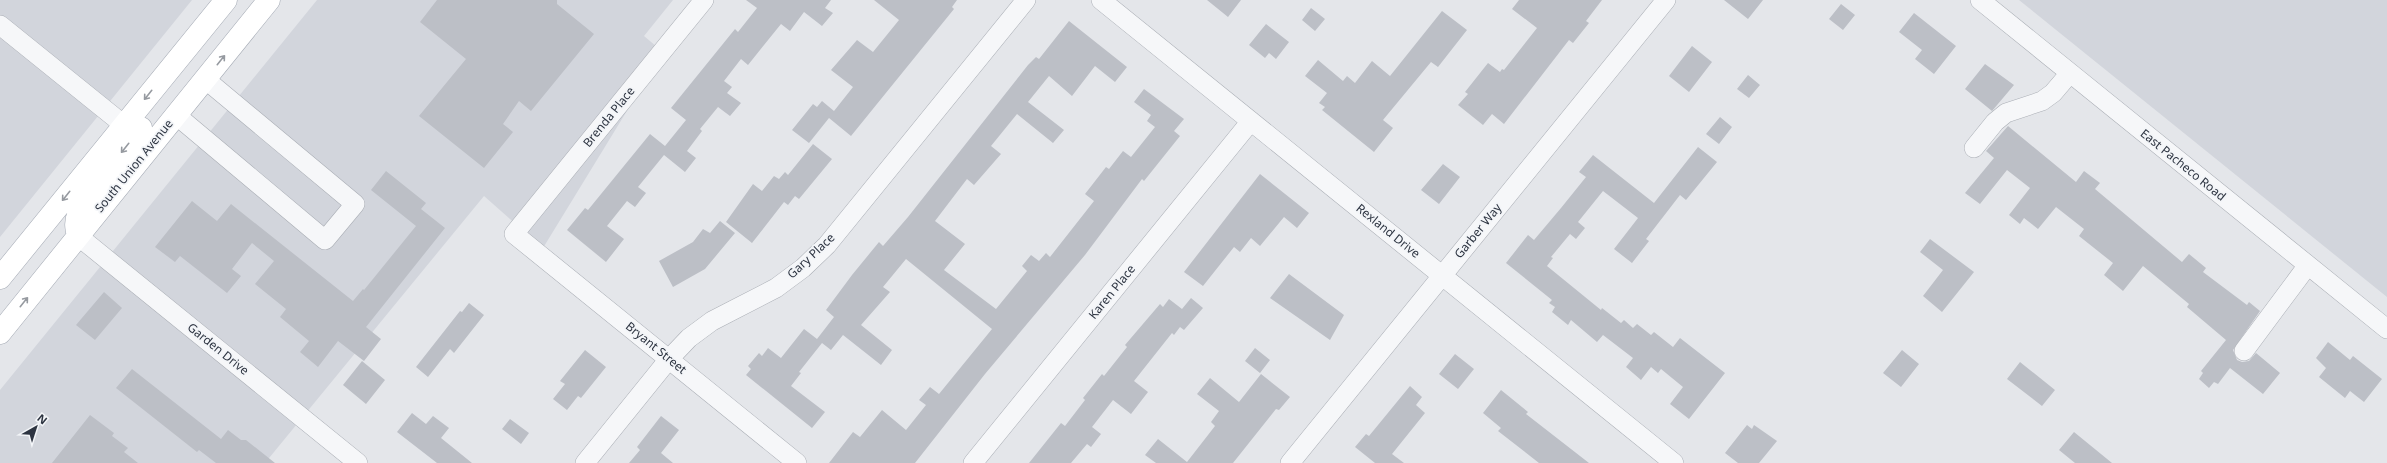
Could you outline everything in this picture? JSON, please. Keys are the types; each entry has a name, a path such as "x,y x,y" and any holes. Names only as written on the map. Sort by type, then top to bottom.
{"main road":[{"path":"0,278 226,0"},
{"name":"South Union Avenue","path":"0,333 269,0"},
{"path":"78,236 76,226 78,213 86,198 169,94 190,45"}],"street":[{"name":"Brenda Place","path":"514,234 704,0"},
{"name":"Gary Place","path":"585,463 669,359 689,338 706,325 776,288 802,268 827,244 1026,0"},
{"name":"Rexland Drive","path":"1101,0 1671,462"},
{"name":"Garber Way","path":"1290,463 1666,0"},
{"name":"East Pacheco Road","path":"1980,0 2387,329"},
{"path":"0,25 124,126"},
{"path":"1974,148 2000,118 2015,109 2042,101 2053,93 2070,73"},
{"path":"176,115 325,240 355,204 205,78"},
{"name":"Karen Place","path":"973,463 1251,121"},
{"name":"Bryant Street","path":"514,234 797,463"},
{"name":"Garden Drive","path":"78,236 358,463"},
{"path":"2244,351 2308,265"}],"shaded area":[{"path":"0,0 192,0 0,237"},
{"path":"317,0 673,0 644,36 663,52 543,248 484,196 265,463 0,463 0,390"},
{"path":"2019,0 2387,0 2387,297"}],"building":[{"path":"437,0 557,0 557,4 594,34 531,111 519,101 503,124 513,132 484,168 419,116 466,59 420,22"},
{"path":"746,0 831,0 825,8 833,13 822,26 804,12 790,31 781,24 748,65 741,59 724,81 732,87 727,93 741,103 730,116 718,107 700,129 702,131 687,151 696,158 685,172 664,155 638,187 646,193 635,207 627,201 607,226 624,239 606,262 567,230 585,208 588,210 650,134 665,146 686,120 671,108 735,29 738,32 757,8"},
{"path":"874,0 957,0 952,7 954,9 851,136 829,118 809,143 792,130 813,104 817,107 822,101 834,111 853,87 831,70 857,40 873,52 899,20"},
{"path":"1207,0 1241,0 1228,17"},
{"path":"1519,0 1602,0 1586,21 1589,23 1573,43 1569,40 1504,124 1492,114 1483,125 1458,105 1468,94 1465,92 1488,63 1500,72 1502,69 1504,70 1537,28 1512,9"},
{"path":"1724,0 1763,0 1748,19"},
{"path":"1841,4 1855,15 1843,30 1829,19"},
{"path":"1311,8 1325,19 1315,31 1302,20"},
{"path":"1442,11 1467,30 1438,67 1431,62 1383,120 1393,128 1374,152 1322,110 1325,107 1319,103 1327,93 1305,76 1318,60 1343,81 1347,76 1355,83 1372,61 1390,76"},
{"path":"1914,13 1956,46 1934,74 1915,59 1922,50 1899,32"},
{"path":"1069,21 1127,67 1115,82 1095,66 1072,96 1049,76 1028,102 1064,130 1053,143 1017,114 991,146 1001,154 974,185 967,179 935,221 965,244 944,270 996,309 1027,271 1022,266 1031,255 1039,261 1046,253 1050,257 1094,201 1085,194 1106,167 1109,169 1123,151 1131,157 1155,127 1147,121 1151,115 1134,102 1144,89 1184,119 1174,131 1180,136 1144,181 1142,179 1085,255 985,374 915,463 829,463 853,432 860,437 882,410 906,430 926,405 919,400 930,387 939,394 992,329 906,259 883,287 890,292 861,325 892,350 881,365 843,335 831,350 822,343 799,372 801,373 791,386 825,412 812,428 746,375 751,369 748,366 759,353 762,356 768,348 781,358 804,329 817,339 834,317 826,310 852,275 879,242 883,246 908,217 1028,65 1036,57 1039,59"},
{"path":"1266,24 1289,42 1276,59 1269,53 1265,58 1249,45"},
{"path":"1692,46 1712,62 1689,92 1669,76"},
{"path":"1985,64 2014,85 1992,111 1965,89"},
{"path":"1748,75 1760,85 1749,98 1737,89"},
{"path":"1720,117 1732,127 1719,144 1706,134"},
{"path":"2008,126 2076,182 2084,171 2100,183 2095,189 2182,262 2189,254 2206,268 2203,272 2247,305 2249,302 2260,311 2233,350 2237,360 2242,362 2249,361 2256,353 2280,373 2263,394 2230,368 2218,384 2214,382 2209,388 2199,379 2203,373 2201,371 2226,340 2187,307 2189,304 2143,266 2123,291 2104,275 2113,263 2079,236 2084,229 2056,207 2038,229 2024,218 2020,224 2009,215 2030,188 2007,170 1980,204 1965,193 1994,158 1986,151"},
{"path":"813,144 832,159 799,199 795,196 788,205 784,202 752,243 726,222 753,184 762,191 774,176 779,179 785,172 788,175"},
{"path":"1698,147 1717,162 1686,200 1680,195 1646,239 1649,241 1632,263 1614,249 1638,218 1603,191 1578,222 1585,228 1576,239 1570,234 1551,257 1553,258 1547,266 1601,310 1602,308 1621,323 1624,320 1633,328 1637,324 1651,335 1654,332 1673,347 1680,338 1725,373 1689,419 1670,404 1683,387 1661,369 1658,373 1651,367 1641,380 1626,367 1633,358 1603,335 1597,342 1571,320 1568,325 1552,312 1555,307 1549,303 1552,300 1506,263 1528,235 1534,240 1586,177 1579,172 1593,155 1654,203"},
{"path":"1443,164 1460,177 1439,204 1421,190"},
{"path":"386,171 426,203 421,209 445,228 366,327 381,339 364,361 338,341 318,367 300,352 309,341 280,317 286,309 255,284 274,261 252,243 232,269 241,276 227,293 180,256 175,262 155,247 192,201 217,221 231,204 353,301 363,289 364,290 416,226 371,190"},
{"path":"1260,174 1309,213 1297,228 1284,217 1260,246 1251,238 1240,252 1234,247 1203,286 1184,272"},
{"path":"720,221 735,233 705,269 673,287 659,261 693,242 703,229 710,233"},
{"path":"1930,239 1974,272 1942,312 1923,296 1943,270 1920,252"},
{"path":"1289,274 1344,315 1330,340 1270,298"},
{"path":"104,292 122,308 95,340 76,325"},
{"path":"1191,298 1203,308 1184,330 1180,327 1174,335 1172,333 1134,381 1148,392 1131,414 1113,400 1092,427 1101,434 1091,447 1087,444 1071,463 1029,463 1061,423 1065,426 1085,400 1083,398 1102,374 1104,376 1127,347 1125,345 1160,304 1163,307 1169,299 1182,309"},
{"path":"469,303 484,315 454,353 450,349 428,377 416,367 460,311 462,312"},
{"path":"2328,342 2350,360 2353,356 2382,379 2364,402 2350,391 2345,398 2319,377 2326,368 2316,358"},
{"path":"1255,348 1270,360 1260,373 1245,361"},
{"path":"585,350 606,367 581,398 578,396 567,410 553,399 565,384 560,381"},
{"path":"1902,350 1919,364 1901,387 1883,373"},
{"path":"1455,354 1474,369 1458,389 1439,374"},
{"path":"362,361 385,380 366,404 343,385"},
{"path":"2020,362 2055,390 2042,406 2007,379"},
{"path":"132,369 221,439 228,430 241,440 246,440 275,463 216,463 199,450 197,452 116,388"},
{"path":"1261,374 1290,397 1279,410 1276,409 1233,463 1156,463 1145,455 1158,439 1187,462 1215,426 1211,422 1219,411 1197,394 1210,378 1239,402"},
{"path":"1410,386 1422,397 1416,405 1425,413 1392,454 1404,463 1375,463 1355,447 1366,434 1369,436"},
{"path":"1501,390 1528,412 1526,414 1589,463 1539,463 1498,431 1501,428 1483,413"},
{"path":"412,413 426,424 433,416 449,428 441,438 472,463 437,463 397,432"},
{"path":"90,415 114,433 112,436 128,448 124,452 138,463 52,463"},
{"path":"661,416 679,430 661,453 673,463 629,463 640,450 637,447"},
{"path":"510,419 529,433 521,444 502,429"},
{"path":"1747,425 1752,429 1754,425 1777,441 1759,463 1738,463 1725,453"},
{"path":"2074,432 2112,463 2075,463 2059,450"}]}
